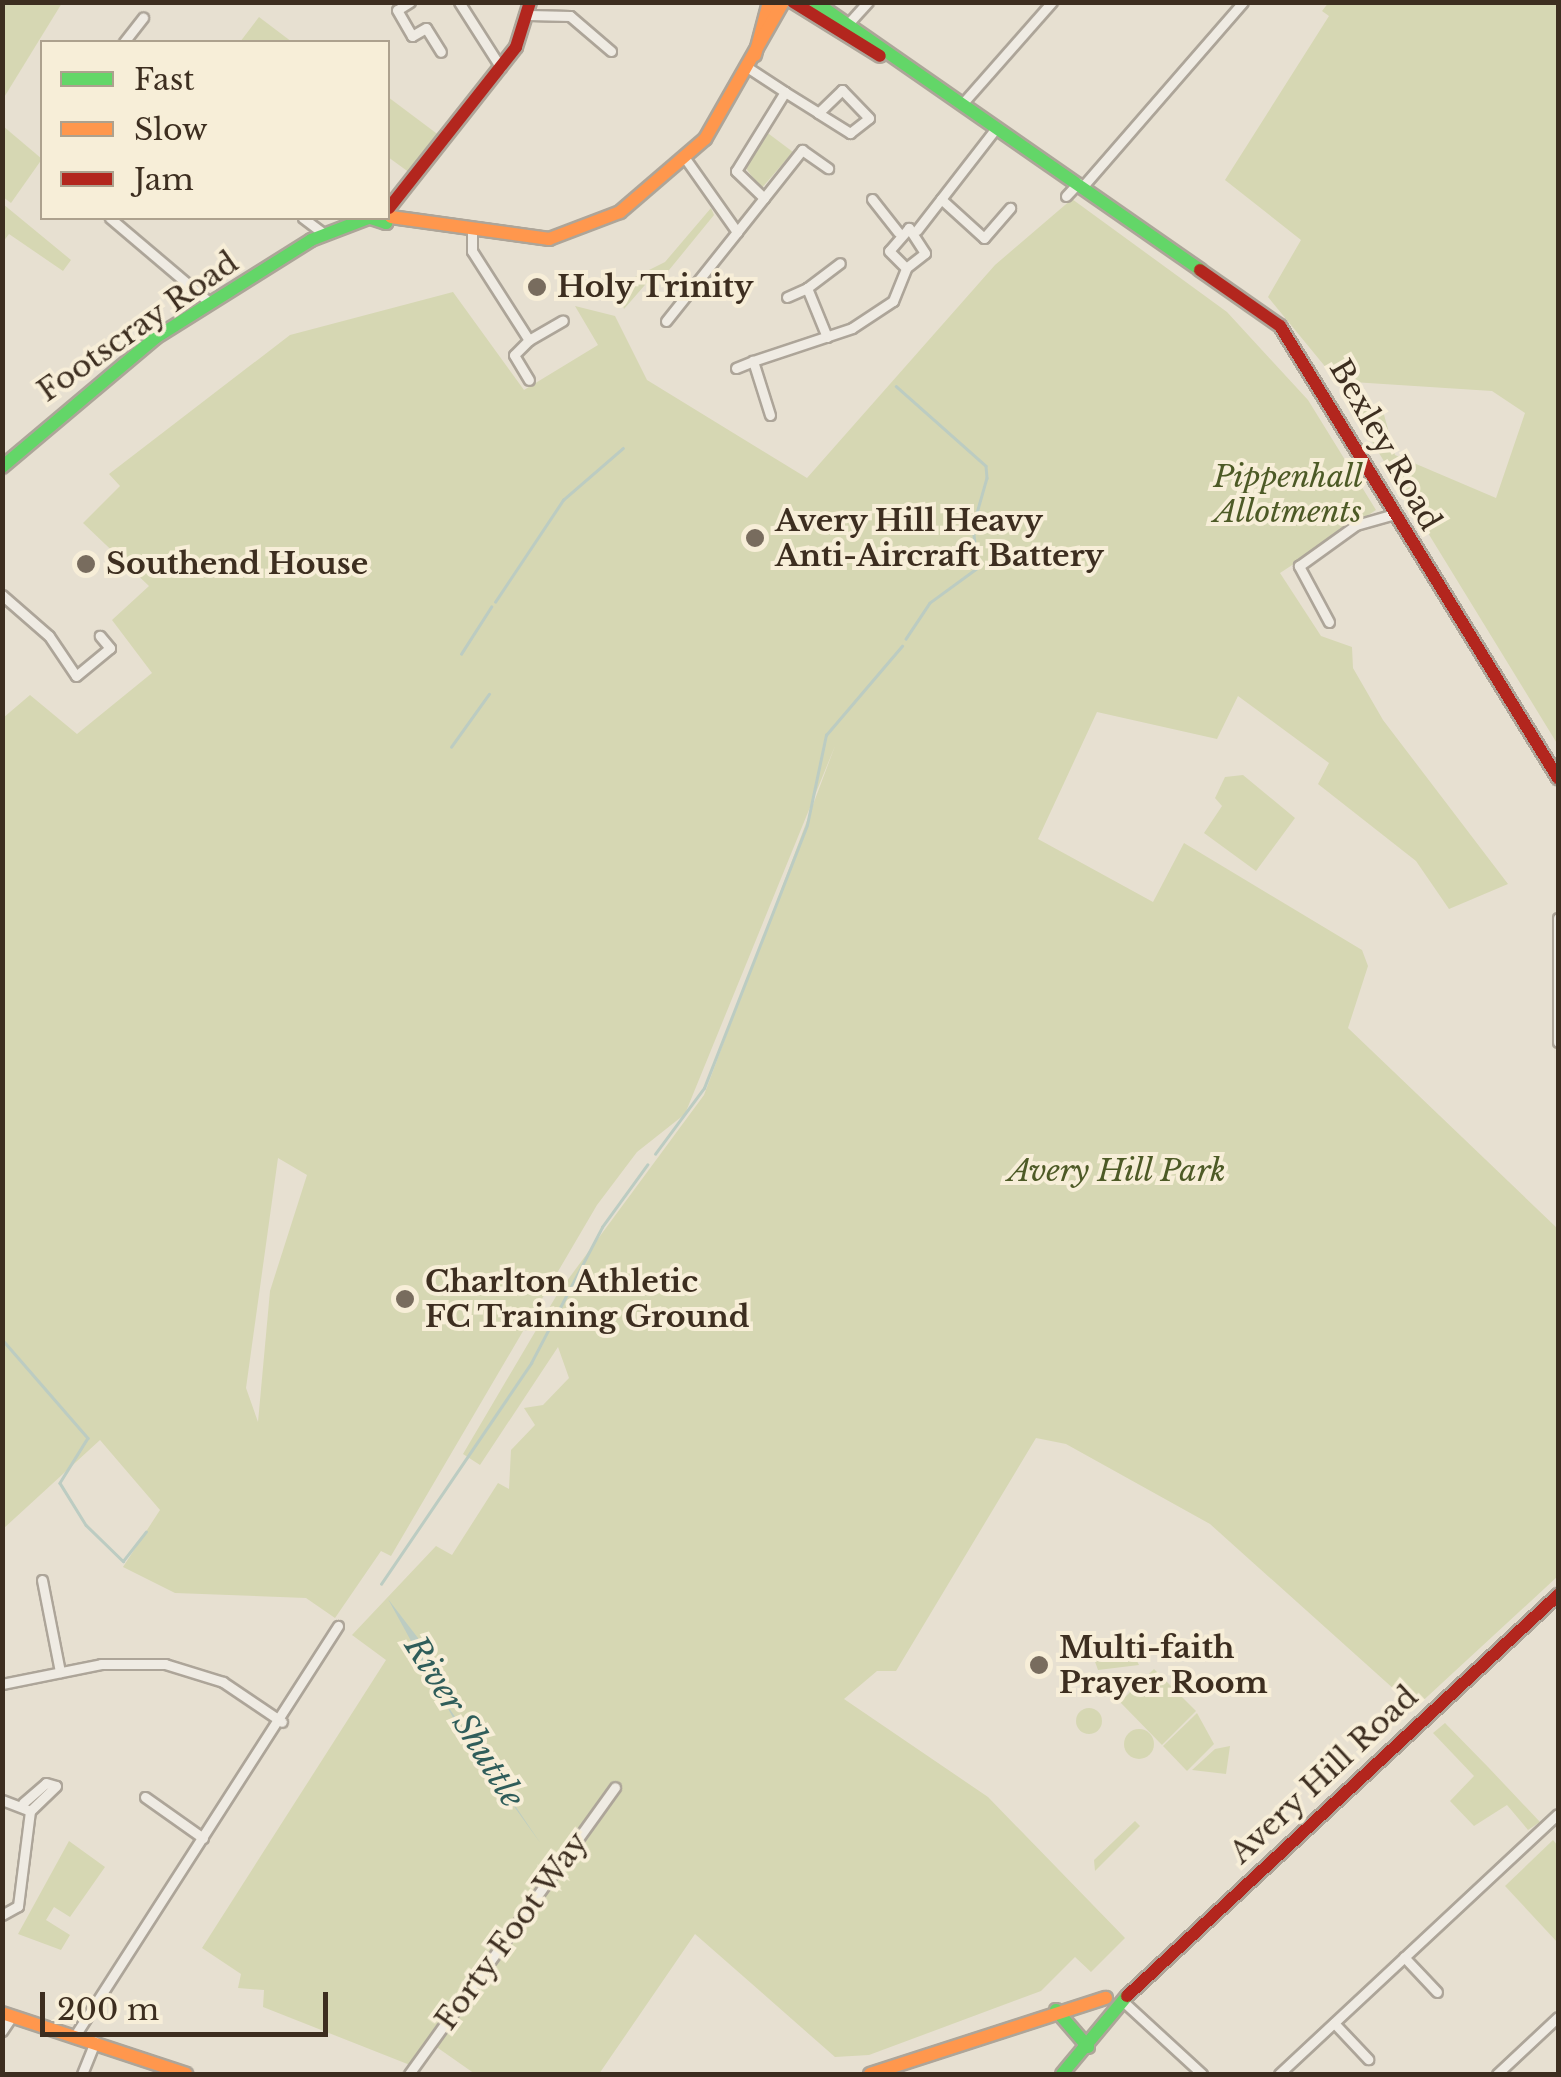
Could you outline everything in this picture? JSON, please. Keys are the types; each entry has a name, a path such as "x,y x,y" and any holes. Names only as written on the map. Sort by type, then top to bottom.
{"main road":[{"path":"753,62 769,2"},
{"path":"390,210 472,230 574,234 652,194 687,161 753,62 783,2"},
{"name":"Bexley Road","path":"793,2 903,66 1082,183 1280,326 1332,400 1392,515 1558,778"},
{"name":"Bexley Road","path":"815,2 903,66"},
{"path":"390,209 502,68 530,9"},
{"name":"Footscray Road","path":"2,467 71,401 210,302 324,234 363,220"},
{"name":"Avery Hill Road","path":"1062,2074 1123,2004 1558,1595"},
{"path":"870,2074 1056,2010 1106,1998 1116,1989 1123,2004"},
{"path":"1106,1998 1123,2004"},
{"path":"1056,2010 1088,2047"},
{"path":"7,2014 186,2074"}],"street":[{"path":"410,2 396,10 412,36 426,28 440,52"},
{"path":"460,2 502,68"},
{"path":"847,25 868,2"},
{"path":"962,104 1052,2"},
{"path":"1066,196 1082,183 1244,2"},
{"path":"530,9 570,16 611,51"},
{"path":"126,40 142,18"},
{"path":"753,62 785,92 850,134 869,118 842,90 818,113"},
{"path":"764,198 736,171 785,92"},
{"path":"898,232 917,230 997,127"},
{"path":"666,321 802,150 828,168"},
{"path":"687,161 738,232"},
{"path":"872,198 898,232"},
{"path":"941,199 984,238 1010,208"},
{"path":"112,220 210,302"},
{"path":"306,220 324,234"},
{"path":"472,230 472,251 529,340"},
{"path":"736,368 827,337 893,300 906,268 925,254 917,230"},
{"path":"898,232 889,251 906,268"},
{"path":"787,298 840,263"},
{"path":"807,288 827,337"},
{"path":"529,380 514,354 563,320"},
{"path":"753,362 770,416"},
{"path":"1329,622 1299,566 1356,525 1392,515"},
{"path":"2,595 48,636 76,676 110,648 100,636"},
{"path":"1558,918 1558,1042"},
{"path":"42,1580 60,1672"},
{"path":"76,2034 282,1722 338,1626"},
{"path":"2,1684 60,1672 165,1664 223,1682 282,1722"},
{"name":"Forty Foot Way","path":"409,2074 616,1787"},
{"path":"145,1797 203,1838"},
{"path":"2,1800 26,1807 18,1906 2,1915"},
{"path":"1279,2074 1558,1814"},
{"path":"1404,1957 1437,1992"},
{"path":"1123,2004 1202,2074"},
{"path":"2,2031 7,2014"},
{"path":"1497,2074 1557,2022"},
{"path":"1334,2023 1368,2059"},
{"path":"82,2074 95,2041"}],"green space":[{"path":"1329,2 1558,3 1558,745 1352,409 1383,411 1395,455 1496,498 1525,413 1492,391 1337,381 1268,297 1301,240 1225,180 1329,16 1322,11"},
{"path":"2,3 62,3 3,99"},
{"path":"259,17 289,40 242,40"},
{"path":"390,98 440,136 410,173 390,158"},
{"path":"3,126 40,157 40,162 11,203 3,197"},
{"path":"765,131 793,152 761,189 743,164"},
{"path":"1072,199 1227,312 1308,400 1376,510 1280,573 1321,636 1352,647 1353,668 1383,720 1508,884 1449,909 1416,861 1318,784 1329,763 1238,696 1217,739 1097,712 1038,839 1153,902 1184,843 1362,950 1368,966 1348,1028 1558,1229 1558,1576 1415,1708 1210,1524 1066,1444 1036,1438 896,1671 877,1671 844,1699 988,1797 1125,1938 1091,1972 1075,1957 1041,1991 869,2055 835,2057 695,1934 599,2074 475,2074 428,2041 410,2065 263,2007 264,1990 238,1988 241,1974 202,1948 386,1660 352,1635 436,1546 452,1555 498,1483 509,1489 511,1450 535,1425 524,1408 543,1405 569,1378 558,1347 480,1465 463,1454 558,1293 704,1095 835,746 685,1114 637,1152 597,1205 391,1556 381,1551 335,1618 306,1598 175,1593 123,1567 160,1510 100,1440 3,1529 3,718 30,695 77,734 152,673 112,620 149,586 83,523 120,486 109,474 290,335 453,292 524,390 598,345 575,306 615,316 647,380 807,478 995,265","holes":["278,1158 307,1175 270,1291 258,1422 246,1388"]},
{"path":"3,204 71,260 63,271 9,234 3,242"},
{"path":"711,208 714,215 665,275 658,270 624,309 617,286 665,262"},
{"path":"1243,775 1295,818 1256,871 1204,833 1222,806 1215,798 1225,777"},
{"path":"1086,1637 1135,1657 1139,1665 1098,1670"},
{"path":"1154,1669 1196,1711 1162,1745 1120,1702"},
{"path":"1089,1708 1098,1712 1102,1721 1098,1730 1089,1734 1080,1730 1076,1721 1080,1712"},
{"path":"1197,1713 1214,1744 1187,1771 1163,1746"},
{"path":"1445,1723 1540,1822 1528,1830 1507,1805 1474,1826 1450,1801 1474,1776 1433,1733"},
{"path":"1139,1729 1149,1734 1154,1744 1149,1754 1139,1759 1129,1754 1124,1744 1129,1734"},
{"path":"1230,1746 1226,1774 1192,1770 1215,1749"},
{"path":"1135,1821 1140,1826 1095,1871 1094,1860"},
{"path":"1553,1840 1558,1846 1558,1943 1505,1886"},
{"path":"69,1841 105,1867 70,1917 54,1907 46,1920 70,1935 61,1950 18,1934"}],"shaded area":[{"path":"388,1599 418,1638 445,1702 541,1844 462,1734"}],"waterway":[{"path":"896,386 986,466 987,478 973,527 978,568 930,603 906,639"},
{"name":"River Shuttle","path":"495,602 563,500 623,448"},
{"name":"River Shuttle","path":"461,654 491,607"},
{"path":"655,1154 704,1088 807,825 826,735 902,646"},
{"name":"River Shuttle","path":"451,747 489,694"},
{"path":"381,1584 531,1363 602,1227 647,1165"},
{"name":"River Shuttle","path":"2,1339 88,1438 60,1483 86,1525 123,1561 146,1532"}],"traffic: fast":[{"path":"815,2 1200,270"},
{"path":"2,467 155,338 311,240 363,220"},
{"path":"377,220 386,220"},
{"path":"1062,2074 1127,1996"},
{"path":"1056,2010 1088,2047"}],"traffic: slow":[{"path":"755,55 769,2"},
{"path":"391,217 549,239 620,212 705,139 783,2"},
{"path":"870,2074 1106,1998"},
{"path":"2,2013 186,2074"}],"traffic: jam":[{"path":"390,207 516,47 530,2"},
{"path":"793,2 880,56"},
{"path":"1200,270 1280,326 1558,778"},
{"path":"1127,1996 1558,1595"}],"place":[{"name":"Holy Trinity","path":"537,287"},
{"name":"Avery Hill Heavy Anti-Aircraft Battery","path":"755,538"},
{"name":"Southend House","path":"86,564"},
{"name":"Charlton Athletic FC Training Ground","path":"405,1299"},
{"name":"Multi-faith Prayer Room","path":"1039,1665"}],"park label":[{"name":"Pippenhall Allotments","path":"1288,494"},
{"name":"Avery Hill Park","path":"1117,1171"}]}
